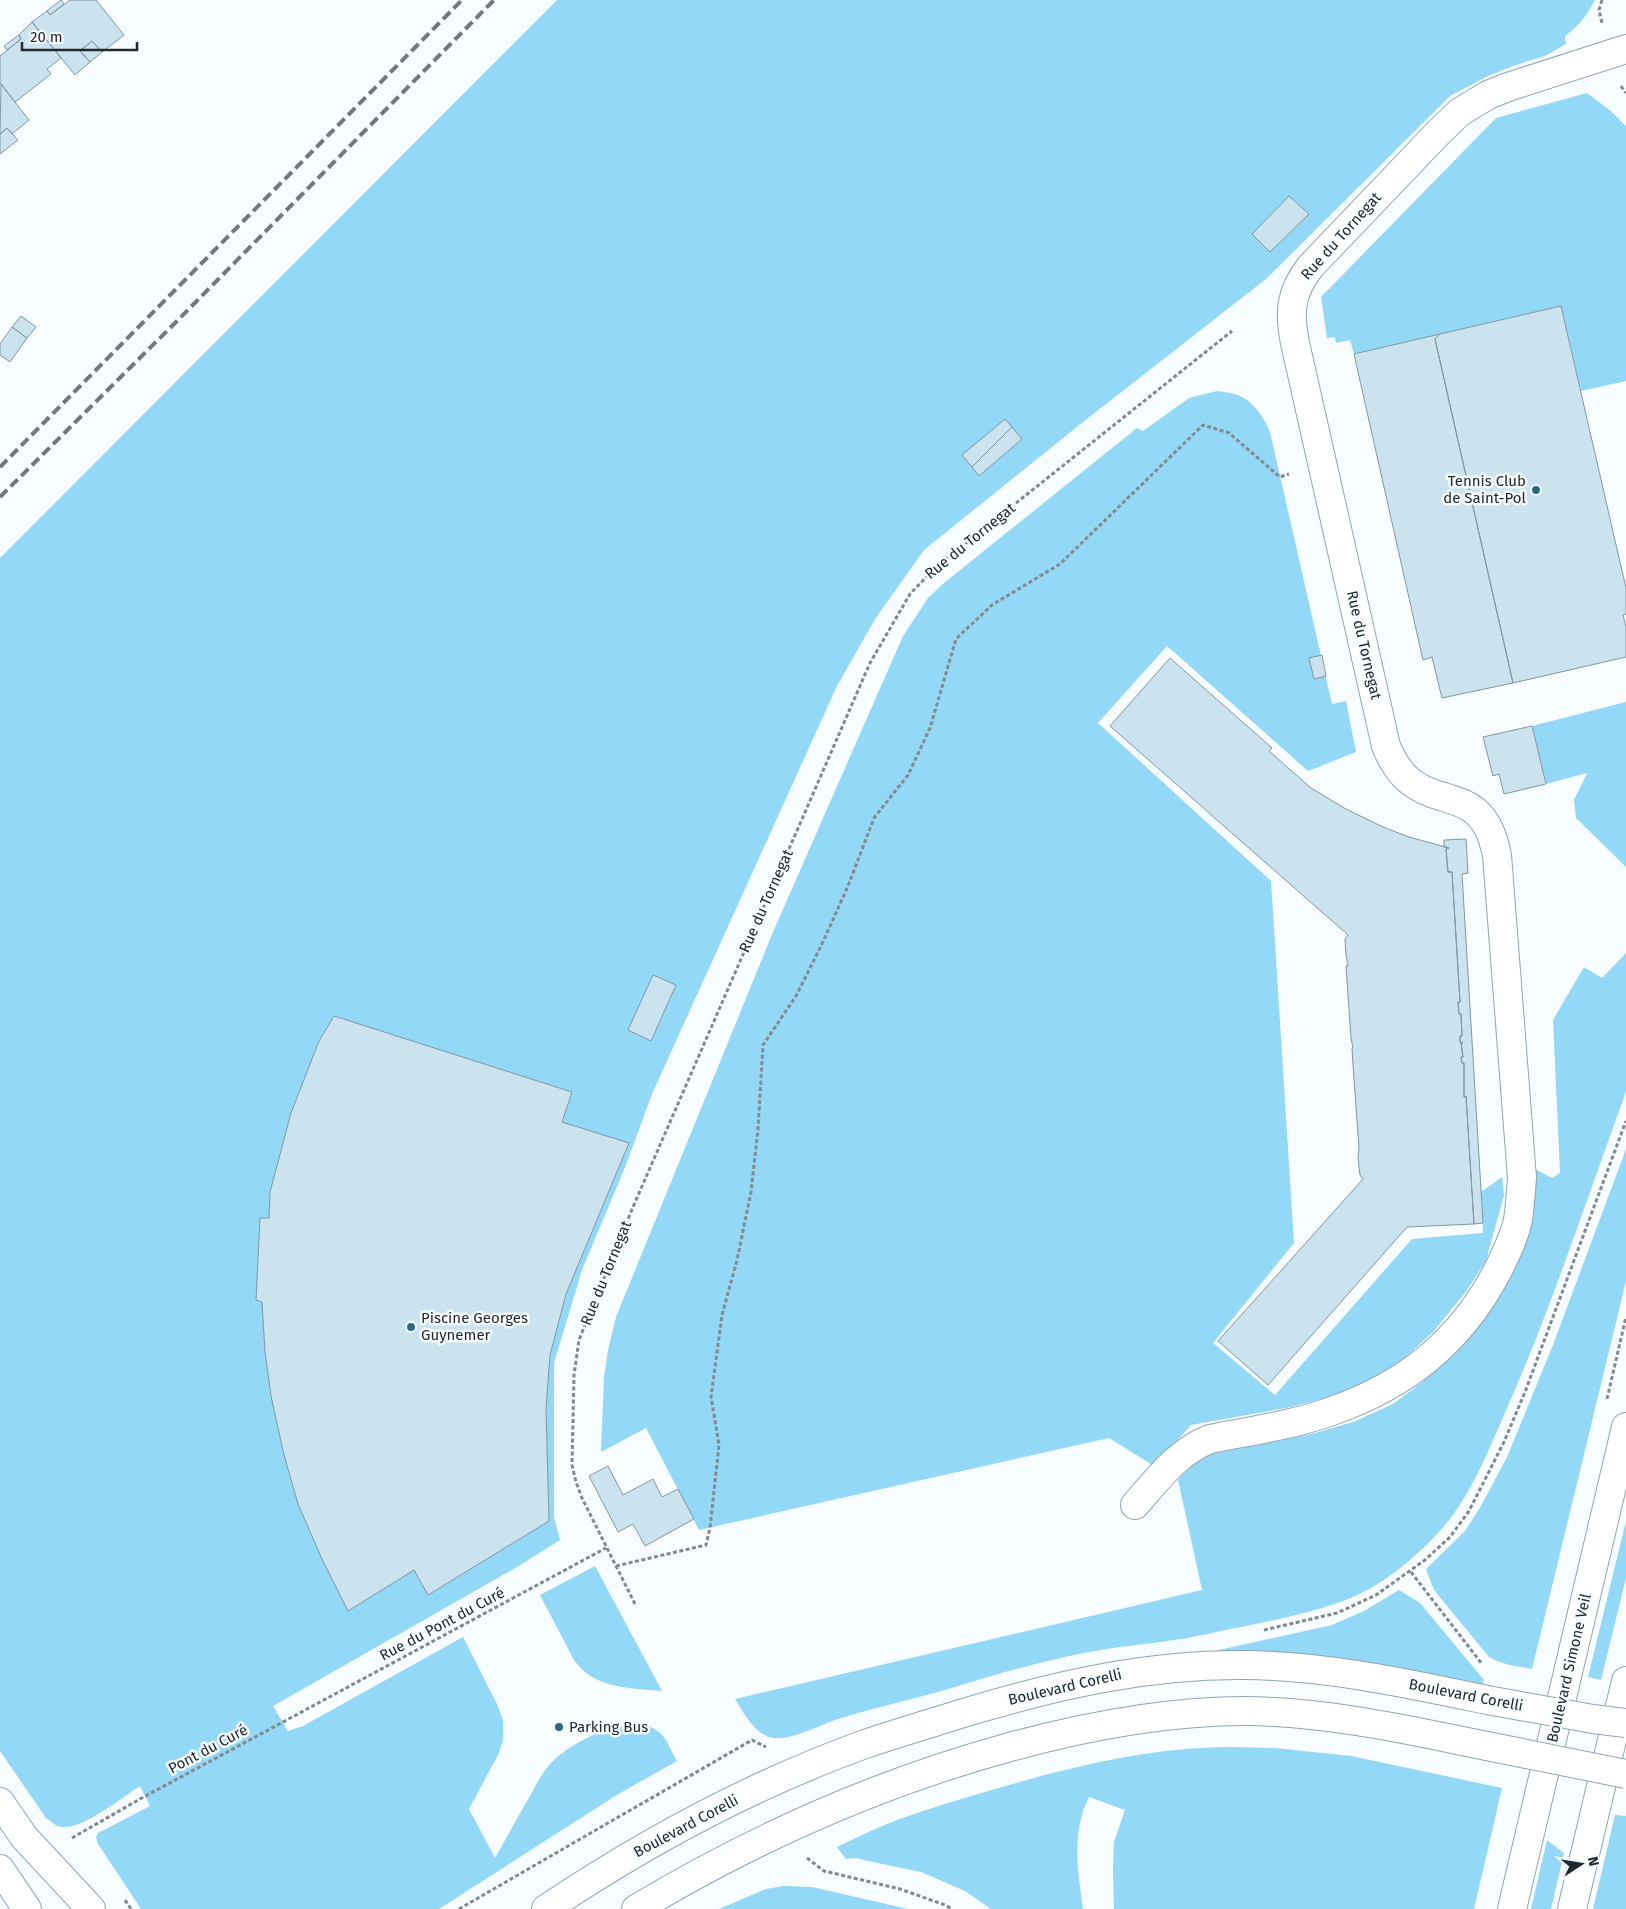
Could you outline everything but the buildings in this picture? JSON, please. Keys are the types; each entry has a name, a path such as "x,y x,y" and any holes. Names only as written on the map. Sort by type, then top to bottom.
{"main road":[{"name":"Rue du Tornegat","path":"1135,1505 1179,1457 1199,1443 1333,1411 1378,1391 1417,1368 1436,1353 1469,1318 1487,1291 1512,1240 1518,1220 1522,1178 1497,855 1490,830 1475,810 1465,804 1422,790 1412,783 1396,766 1386,746 1291,320 1291,307 1299,281 1310,267 1460,112 1474,102 1508,87 1626,49"},
{"name":"Boulevard Simone Veil","path":"1512,1909 1626,1428"},
{"name":"Boulevard Corelli","path":"546,1909 592,1878 660,1838 784,1777 864,1744 1016,1698 1083,1681 1184,1667 1267,1666 1350,1673 1487,1700 1626,1723"},
{"path":"1572,1909 1626,1681"},
{"path":"636,1909 684,1881 760,1842 864,1795 972,1757 1039,1739 1107,1724 1194,1713 1282,1713 1348,1720 1626,1774"},
{"path":"0,1802 41,1856 91,1909"},
{"path":"0,1869 27,1909"}],"path":[{"path":"1599,10 1602,0"},
{"name":"Rue du Tornegat","path":"635,1604 582,1498 572,1464 574,1375 579,1340 633,1207 870,664 910,594 937,566 1232,331"},
{"path":"616,1566 706,1545 710,1528 719,1445 711,1397 722,1315 751,1192 758,1129 763,1044 796,996 848,886 874,818 908,775 930,728 956,639 992,605 1060,564 1204,425 1229,433 1280,477 1323,461"},
{"path":"1258,1631 1325,1616 1350,1608 1376,1595 1411,1572 1450,1537 1469,1511 1487,1478 1528,1384 1626,1121"},
{"name":"Rue du Pont du Curé","path":"288,1719 606,1548"},
{"path":"1411,1572 1487,1671"},
{"name":"Pont du Curé","path":"41,1856 140,1799 288,1719"},
{"path":"459,1909 752,1740 764,1747 771,1748"},
{"path":"804,1854 824,1871 900,1889 952,1909"}],"shaded area":[{"path":"557,0 1595,0 1582,20 1565,36 1566,44 1545,56 1488,76 1450,96 1266,279 1083,422 924,550 875,619 837,686 652,1094 626,1165 582,1270 554,1363 554,1517 560,1540 517,1567 273,1706 288,1731 303,1726 463,1637 497,1704 503,1720 503,1740 499,1753 469,1809 495,1858 548,1766 561,1754 588,1737 619,1726 634,1724 648,1726 662,1735 677,1761 615,1796 439,1909 141,1909 98,1844 96,1837 98,1833 150,1806 140,1786 92,1818 71,1826 61,1827 46,1818 0,1751 0,558"},
{"path":"1587,93 1612,112 1626,126 1626,381 1581,391 1561,306 1354,354 1350,340 1336,343 1335,337 1327,338 1321,297 1496,118"},
{"path":"1217,391 1237,395 1250,402 1262,416 1270,432 1332,704 1346,701 1356,752 1308,771 1167,646 1098,723 1271,881 1294,1243 1213,1343 1275,1395 1412,1239 1483,1233 1481,1192 1502,1177 1504,1195 1486,1261 1465,1293 1433,1332 1406,1357 1379,1376 1344,1392 1291,1407 1191,1425 1154,1466 1109,1438 699,1530 646,1428 601,1452 604,1377 608,1350 616,1317 773,932 903,636 928,598 944,583 1137,428 1143,431 1189,398"},
{"path":"1626,702 1626,867 1576,818 1574,800 1587,773 1546,784 1532,726"},
{"path":"1626,953 1626,1091 1622,1103 1551,1299 1520,1377 1476,1477 1449,1520 1418,1553 1394,1573 1356,1596 1305,1613 1191,1637 1105,1649 1019,1668 851,1715 788,1737 773,1738 767,1736 751,1723 735,1699 1202,1590 1178,1480 1197,1457 1315,1433 1353,1422 1393,1404 1421,1383 1447,1359 1532,1220 1535,1169 1552,1178 1560,1173 1553,1020 1584,967 1602,978"},
{"path":"1626,1149 1626,1281 1532,1669 1510,1665 1489,1657 1434,1590 1426,1569 1465,1531 1481,1506 1507,1457 1553,1345"},
{"path":"1626,1521 1626,1578 1601,1680 1588,1677"},
{"path":"595,1566 662,1691 625,1688 602,1682 582,1670 574,1660 540,1595"},
{"path":"1399,1590 1420,1603 1484,1680 1482,1688 1183,1658 1332,1625 1364,1611"},
{"path":"1229,1747 1275,1748 1351,1756 1502,1788 1474,1909 1114,1909 1114,1842 1125,1810 1089,1797 1083,1810 1077,1852 1083,1909 991,1909 965,1891 921,1872 854,1858 846,1859 837,1847 884,1825 912,1815 1030,1779 1142,1754"},
{"path":"1615,1815 1626,1816 1626,1909 1593,1909"},
{"path":"1547,1840 1564,1853 1551,1909 1531,1909"},
{"path":"783,1886 812,1887 908,1909 719,1909 766,1889"}],"railway":[{"path":"0,467 462,0"},
{"path":"0,497 494,0"}],"place":[{"name":"Tennis Club de Saint-Pol","path":"1536,490"},
{"name":"Piscine Georges Guynemer","path":"411,1327"},
{"name":"Parking Bus","path":"559,1727"}]}
